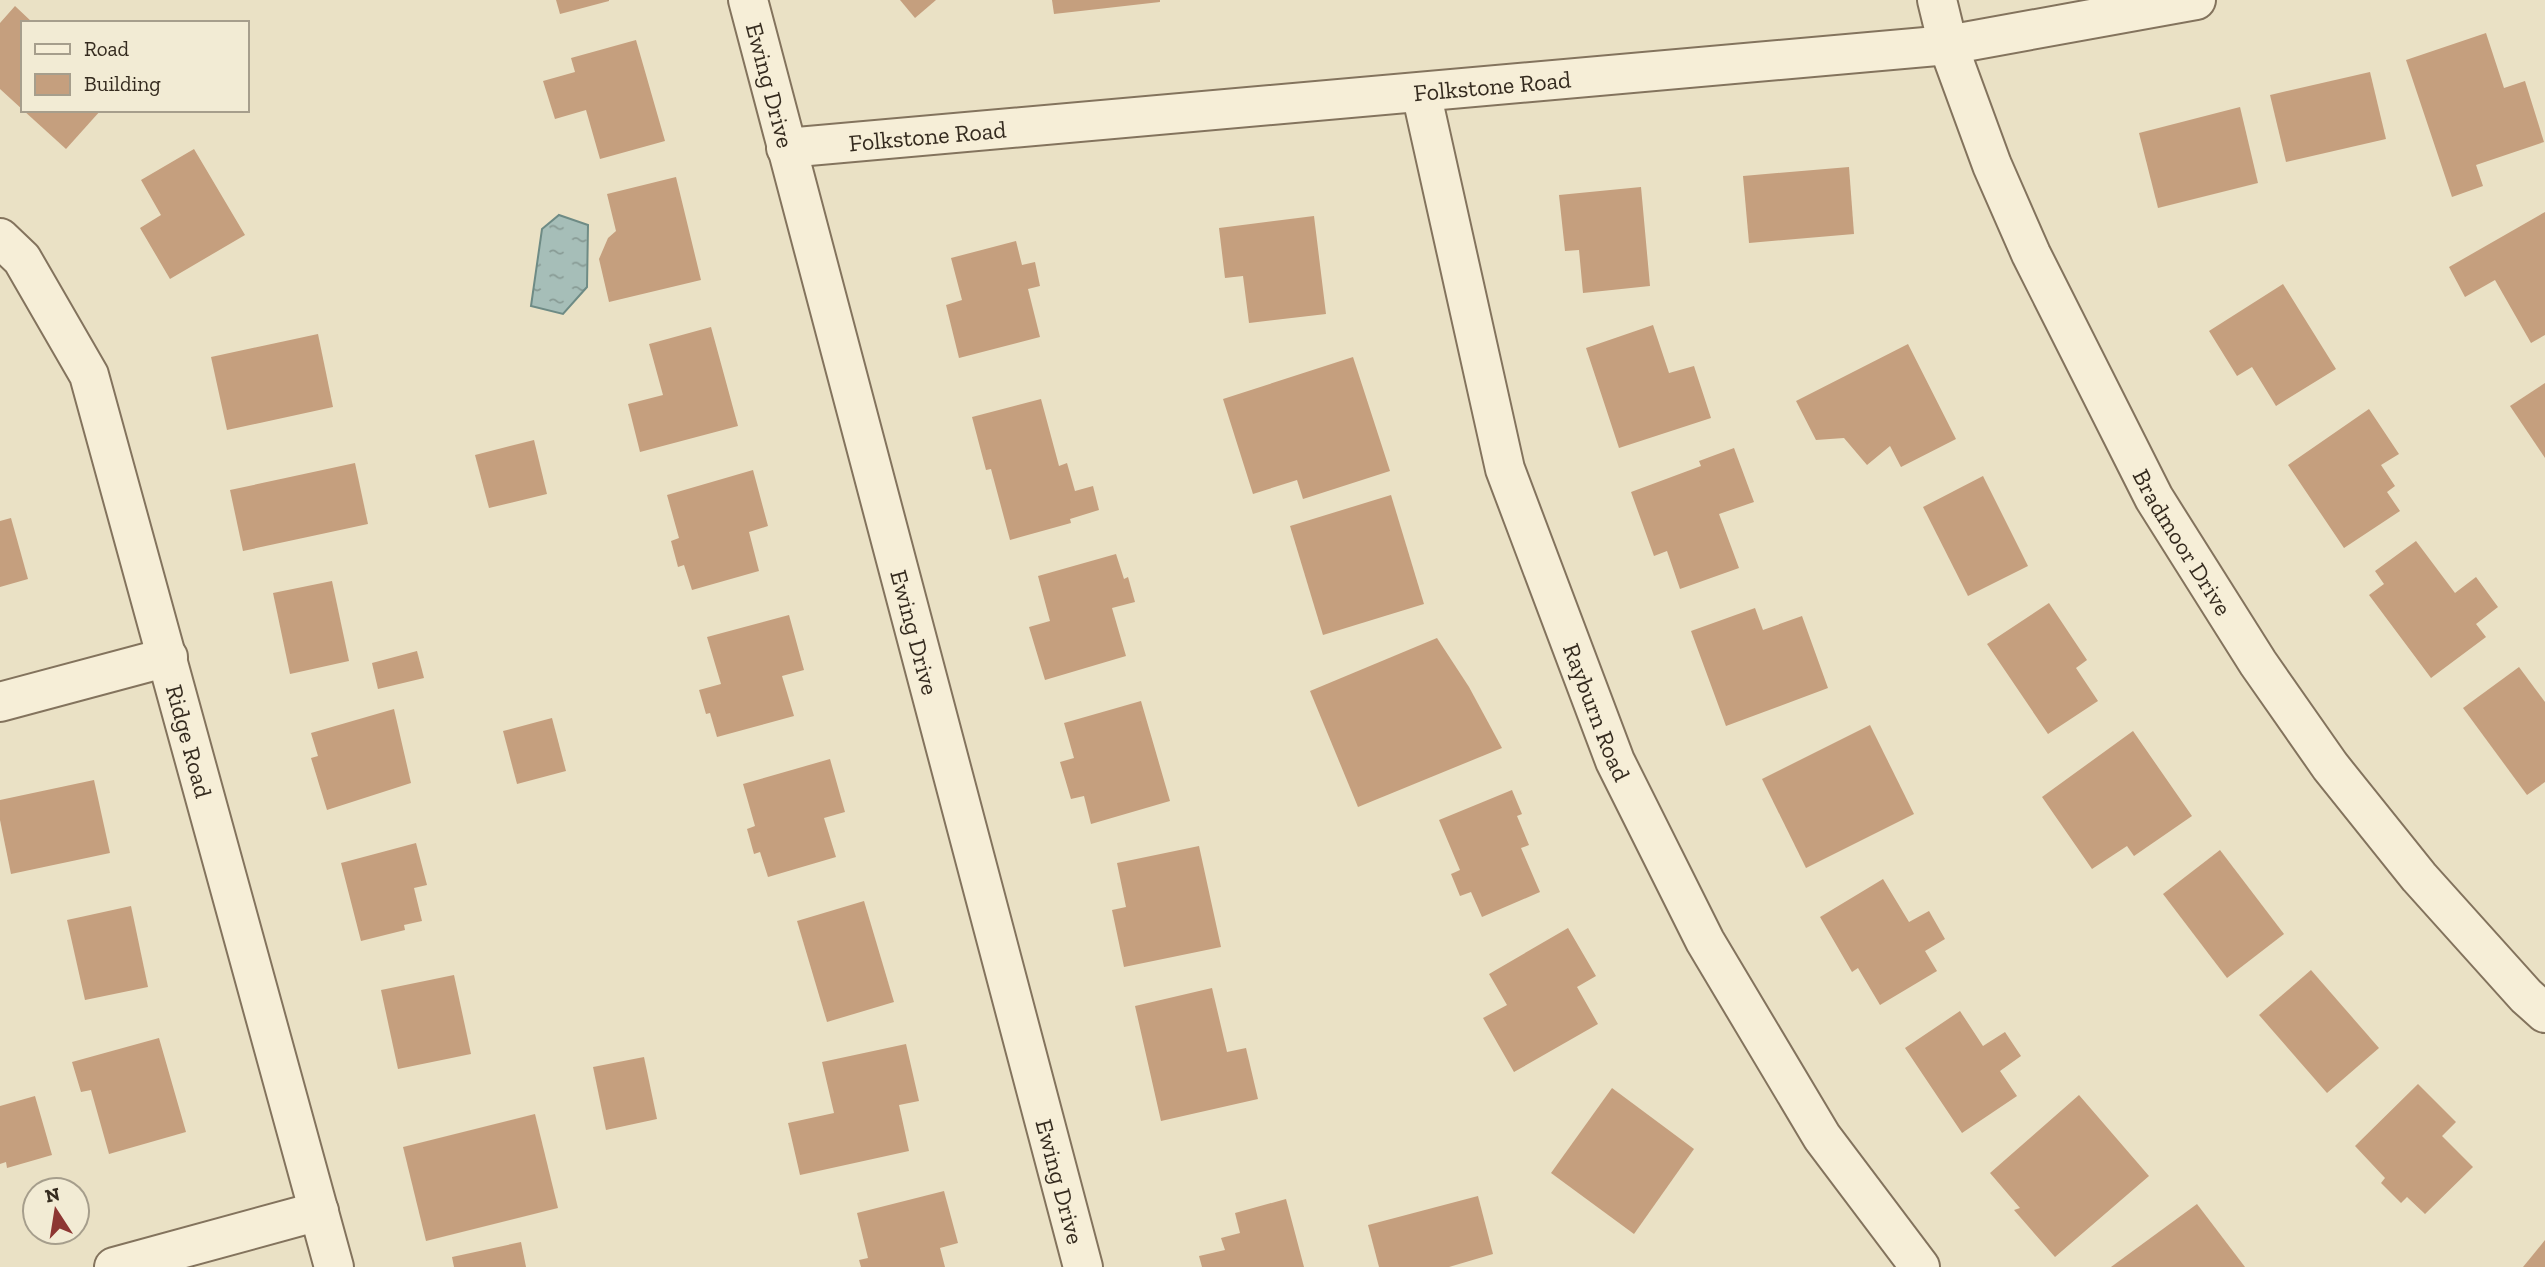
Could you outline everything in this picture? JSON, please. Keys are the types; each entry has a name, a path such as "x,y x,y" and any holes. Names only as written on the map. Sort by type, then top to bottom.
{"street":[{"name":"Ewing Drive","path":"748,0 1083,1267"},
{"name":"Bradmoor Drive","path":"1937,0 1948,45 1992,164 2031,254 2154,498 2258,663 2330,766 2419,877 2526,996 2545,1013"},
{"name":"Folkstone Road","path":"786,148 1948,45 2196,0"},
{"name":"Rayburn Road","path":"1421,92 1505,469 1615,761 1705,941 1815,1125 1920,1267"},
{"name":"Ridge Road","path":"0,239 22,258 89,375 334,1267"},
{"path":"0,702 168,657"},
{"path":"114,1267 319,1211"}],"water":[{"path":"559,215 588,225 587,287 563,314 531,306 542,229"}],"building":[{"path":"556,0 609,0 609,1 560,14"},
{"path":"900,0 936,0 915,18"},
{"path":"1052,0 1160,0 1160,2 1054,14"},
{"path":"15,6 31,21 21,21 21,108 0,89 0,23"},
{"path":"2486,33 2504,88 2525,81 2544,142 2476,165 2483,186 2452,197 2406,60"},
{"path":"636,40 665,141 600,159 586,110 555,119 543,81 575,72 571,58"},
{"path":"2370,72 2386,139 2286,162 2270,95"},
{"path":"2240,107 2258,183 2158,208 2139,133"},
{"path":"25,112 99,112 66,149"},
{"path":"194,149 245,235 170,279 140,228 161,215 141,180"},
{"path":"1849,167 1854,234 1749,243 1743,176"},
{"path":"676,177 701,280 609,302 599,259 608,238 616,231 607,194"},
{"path":"1641,187 1650,286 1583,293 1579,250 1565,251 1559,195"},
{"path":"2545,212 2545,335 2531,343 2495,280 2465,297 2449,267"},
{"path":"1314,216 1326,314 1249,323 1243,276 1225,278 1219,228"},
{"path":"1016,241 1022,265 1035,262 1040,286 1028,289 1040,337 959,358 946,305 962,300 951,258"},
{"path":"2283,284 2336,369 2276,406 2252,367 2237,376 2209,331"},
{"path":"1653,325 1669,373 1694,366 1711,418 1619,448 1586,348"},
{"path":"711,327 738,426 640,452 628,404 663,395 649,344"},
{"path":"318,334 333,407 227,430 211,357"},
{"path":"1908,344 1956,439 1901,467 1890,446 1867,465 1844,438 1816,440 1796,401"},
{"path":"1353,357 1390,471 1303,499 1297,480 1253,494 1223,399"},
{"path":"2545,383 2545,458 2510,406"},
{"path":"1041,399 1059,466 1067,463 1075,491 1093,486 1099,510 1070,519 1071,523 1010,540 991,469 986,470 972,417"},
{"path":"2369,409 2399,454 2381,465 2395,486 2387,492 2400,511 2344,548 2288,465"},
{"path":"534,440 547,494 489,508 475,455"},
{"path":"1734,448 1754,502 1719,514 1739,568 1680,589 1667,551 1654,556 1631,492 1701,466 1699,461"},
{"path":"355,463 368,524 243,551 230,490"},
{"path":"753,470 768,526 749,532 759,571 692,590 684,565 678,567 671,541 679,538 667,495"},
{"path":"1983,476 2028,566 1968,596 1923,507"},
{"path":"1391,495 1424,604 1323,635 1290,526"},
{"path":"11,518 28,579 0,587 0,521"},
{"path":"2416,541 2455,593 2476,577 2498,607 2476,624 2486,637 2431,678 2369,595 2384,584 2375,571"},
{"path":"1116,554 1124,579 1128,577 1135,602 1112,608 1126,656 1045,680 1029,627 1050,621 1038,576"},
{"path":"332,581 349,661 290,674 273,593"},
{"path":"2049,603 2087,660 2076,668 2098,701 2048,734 1987,644"},
{"path":"1755,608 1763,630 1802,616 1828,688 1726,726 1691,631"},
{"path":"789,615 804,670 782,676 794,716 717,737 699,690 721,684 707,637"},
{"path":"1437,638 1469,687 1502,748 1358,807 1310,691"},
{"path":"417,651 424,678 378,689 372,663"},
{"path":"2519,667 2545,702 2545,782 2527,795 2463,708"},
{"path":"1141,701 1170,801 1091,824 1084,796 1071,799 1060,762 1074,758 1064,723"},
{"path":"394,709 411,783 327,810 311,758 318,756 311,733"},
{"path":"552,718 566,771 517,784 503,731"},
{"path":"1870,725 1914,814 1806,868 1762,779"},
{"path":"2133,731 2192,816 2134,856 2127,846 2092,869 2042,797"},
{"path":"830,759 845,812 824,818 836,857 768,877 760,852 754,854 747,829 755,826 743,784"},
{"path":"94,780 110,853 11,874 0,820 0,800"},
{"path":"1512,790 1522,814 1517,816 1529,845 1521,848 1540,892 1482,917 1471,892 1460,896 1451,874 1460,870 1439,820"},
{"path":"416,843 427,885 414,888 422,921 404,925 405,930 361,941 341,863"},
{"path":"1199,846 1221,947 1124,967 1112,910 1126,907 1117,863"},
{"path":"2220,850 2284,934 2227,978 2163,894"},
{"path":"1883,879 1909,922 1929,911 1945,939 1925,951 1937,971 1880,1005 1858,968 1852,972 1820,917"},
{"path":"864,901 894,1002 827,1022 797,921"},
{"path":"131,906 148,987 85,1000 67,920"},
{"path":"1568,928 1596,976 1577,987 1598,1024 1514,1072 1483,1018 1507,1005 1489,974"},
{"path":"2311,970 2379,1048 2327,1093 2259,1015"},
{"path":"454,975 471,1054 398,1069 381,990"},
{"path":"1212,988 1227,1052 1246,1048 1258,1099 1161,1121 1135,1006"},
{"path":"1960,1011 1983,1046 2005,1032 2021,1056 2000,1071 2017,1096 1962,1133 1905,1048"},
{"path":"159,1038 186,1132 109,1154 91,1090 81,1092 72,1062"},
{"path":"906,1044 919,1101 899,1105 909,1151 800,1175 788,1123 834,1113 822,1062"},
{"path":"644,1057 657,1119 606,1130 593,1067"},
{"path":"2418,1084 2456,1122 2442,1136 2473,1167 2425,1214 2407,1197 2401,1203 2381,1183 2385,1178 2355,1146"},
{"path":"1612,1088 1694,1149 1634,1234 1551,1173"},
{"path":"2079,1095 2149,1176 2055,1257 2014,1210 2020,1208 1990,1173"},
{"path":"35,1096 52,1155 7,1168 6,1162 0,1164 0,1106"},
{"path":"535,1114 558,1208 426,1241 403,1147"},
{"path":"944,1191 958,1243 940,1248 945,1267 861,1267 859,1260 868,1258 857,1213"},
{"path":"1478,1196 1493,1254 1449,1267 1379,1267 1368,1225"},
{"path":"1286,1199 1304,1267 1202,1267 1199,1256 1225,1250 1221,1238 1240,1233 1235,1213"},
{"path":"2197,1204 2245,1267 2111,1267"},
{"path":"2545,1240 2545,1267 2523,1267"},
{"path":"521,1242 526,1267 454,1267 452,1257"}]}
